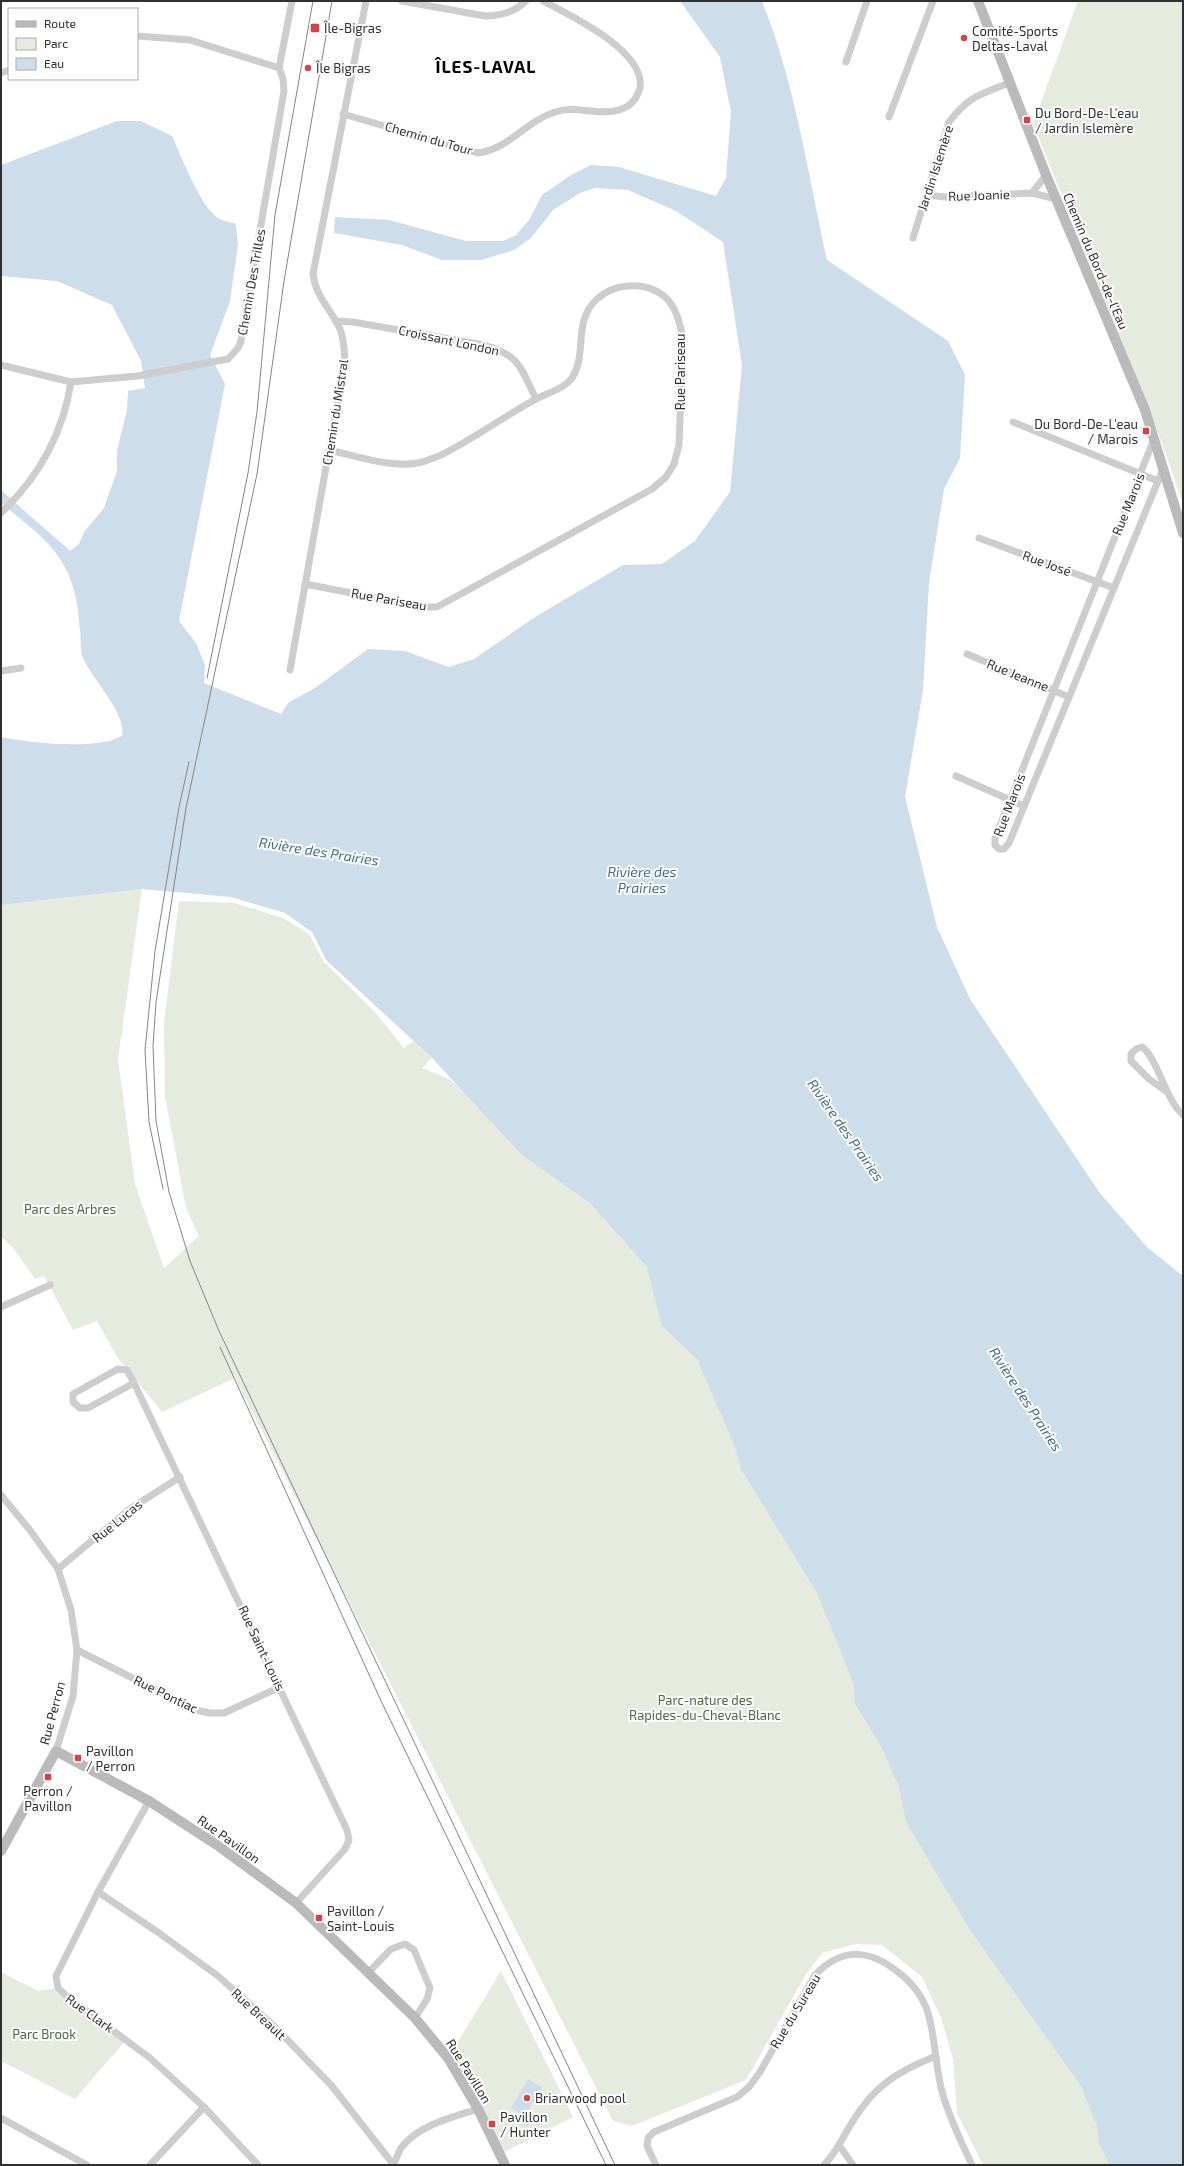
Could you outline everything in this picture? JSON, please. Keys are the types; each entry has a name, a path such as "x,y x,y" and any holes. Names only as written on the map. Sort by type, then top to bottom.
{"street":[{"path":"138,36 190,40 280,68 292,1"},
{"path":"344,114 366,1"},
{"path":"402,1 485,16 498,16 509,12 526,1"},
{"name":"Chemin du Tour","path":"344,114 478,153 490,151 503,145 543,116 556,111 570,109 606,113 628,107 639,93 639,74 634,65 625,54 598,33 543,1"},
{"path":"846,62 867,1"},
{"path":"889,117 932,1"},
{"name":"Chemin du Bord-de-l'Eau","path":"978,1 1046,175 1145,410 1183,533"},
{"name":"Chemin Des Trilles","path":"1,365 71,382 137,376 218,362 233,355 241,341 284,91 280,68"},
{"name":"Jardin Islemère","path":"913,238 948,122 960,107 977,95 1009,83"},
{"name":"Chemin du Mistral","path":"290,670 345,360 344,345 336,321 319,296 314,285 313,274 344,114"},
{"path":"1032,193 1046,175"},
{"name":"Rue Joanie","path":"926,195 946,197 1032,193 1056,199"},
{"name":"Rue Pariseau","path":"305,584 424,607 437,607 652,489 666,477 674,464 679,445 683,338 680,322 669,301 660,294 646,287 627,285 612,289 598,299 588,310 582,324 577,368 564,386 536,400 438,456 419,463 398,464 329,450"},
{"name":"Croissant London","path":"336,321 353,322 484,345 502,350 512,356 520,366 536,400"},
{"path":"2,511 22,492 43,462 55,439 68,402 71,382"},
{"path":"1014,422 1158,482"},
{"name":"Rue Marois","path":"1154,439 995,838 995,845 999,849 1004,849 1009,843 1163,469"},
{"name":"Rue José","path":"979,538 1114,588"},
{"name":"Rue Jeanne","path":"967,654 1069,696"},
{"path":"1,671 21,668"},
{"path":"956,776 1024,806"},
{"path":"1166,1092 1149,1079 1130,1061 1131,1054 1136,1049 1142,1047 1149,1052 1166,1092 1183,1115"},
{"path":"1,1307 50,1285"},
{"name":"Rue Saint-Louis","path":"134,1384 88,1408 80,1408 73,1402 73,1394 118,1369 127,1370 134,1384 180,1477 348,1830 349,1840 345,1849 296,1903"},
{"name":"Rue Lucas","path":"58,1569 130,1508 180,1477"},
{"name":"Rue Perron","path":"1,1495 30,1529 58,1569 72,1610 77,1650 72,1696 56,1751 1,1851"},
{"name":"Rue Pontiac","path":"77,1650 196,1710 209,1713 224,1713 280,1687"},
{"name":"Rue Pavillon","path":"56,1751 149,1801 218,1845 296,1903 415,2018 448,2058 478,2109 505,2165"},
{"name":"Rue Clark","path":"149,1801 98,1892 56,1976 58,1988 68,1998 150,2058 204,2107 258,2165"},
{"name":"Rue Breault","path":"98,1892 159,1932 218,1976 274,2026 331,2085 393,2165"},
{"path":"368,1973 391,1949 404,1944 414,1950 430,1988 427,1999 415,2018"},
{"name":"Rue du Sureau","path":"656,2165 647,2146 648,2138 654,2132 737,2097 749,2087 760,2072 815,1975 827,1963 838,1957 864,1954 885,1961 906,1978 916,1990 928,2013 942,2093 956,2131 972,2165"},
{"path":"824,2165 839,2145 863,2105 880,2086 895,2075 936,2056"},
{"path":"150,2165 204,2107"},
{"path":"393,2165 402,2148 416,2135 437,2123 478,2109"},
{"path":"1,2118 87,2165"},
{"path":"839,2145 853,2165"}],"green space":[{"path":"1078,1 1183,1 1183,503 1160,438 1033,124"},
{"name":"Parc-nature des Rapides-du-Cheval-Blanc","path":"142,889 118,1059 135,1184 164,1268 199,1236 186,1208 165,1097 164,1023 179,901 234,903 283,918 309,934 324,962 374,1011 404,1048 413,1041 432,1058 422,1068 449,1079 513,1130 684,1152 1183,2165 983,2165 957,2113 953,2059 941,2018 922,1977 882,1945 855,1944 822,1953 806,1974 746,2080 632,2126 613,2121 235,1378 162,1412 117,1357 97,1321 73,1330 44,1276 35,1279 14,1249 1,1236 1,905"},
{"path":"501,1971 573,2117 500,2154 448,2058"},
{"name":"Parc Brook","path":"1,1972 38,1991 58,1988 126,2040 75,2099 1,2061"}],"water":[{"name":"Rivière des Prairies","path":"680,1 762,1 792,96 827,260 948,341 965,375 960,458 944,489 929,583 923,690 905,797 937,927 970,999 1099,1192 1147,1247 1183,1276 1183,2165 1110,2165 1099,2144 1097,2126 1081,2086 970,1930 906,1822 899,1787 882,1748 855,1704 854,1684 817,1593 741,1469 735,1447 697,1359 662,1326 647,1267 590,1203 522,1155 432,1058 326,960 312,932 285,913 231,897 142,889 1,905 1,737 52,744 92,743 108,741 122,736 122,727 114,707 83,658 77,603 65,568 48,543 1,503 1,490 70,551 79,544 84,532 104,508 117,471 117,451 127,410 128,391 145,388 141,361 112,305 57,281 1,276 1,165 117,121 141,121 172,136 204,203 218,218 236,224 238,245 230,301 210,355 225,384 179,621 196,643 205,665 204,683 281,714 289,702 315,688 368,649 405,651 449,667 474,659 535,617 623,565 662,564 695,541 730,492 742,365 723,242 676,211 628,190 595,188 580,193 553,210 531,238 514,250 481,260 442,260 402,245 334,233 335,217 389,220 466,241 503,241 516,235 529,220 542,195 571,175 591,165 619,167 716,196 726,178 731,112 720,57"},
{"name":"Briarwood pool","path":"528,2079 542,2087 525,2116 511,2108"}],"tram line":[{"path":"207,678 248,473 257,412 275,215 313,1"},
{"path":"332,1 284,281 257,474 186,808 156,1002 153,1046 156,1121 169,1192 190,1261 219,1331 615,2165"},
{"path":"163,1189 149,1122 145,1050 155,951 179,807 189,762"},
{"path":"220,1347 382,1703 606,2165"}],"place":[{"name":"Île-Bigras","path":"315,28"},
{"name":"Comité-Sports Deltas-Laval","path":"964,38"},
{"name":"Île Bigras","path":"308,68"},
{"name":"Du Bord-De-L'eau / Jardin Islemère","path":"1027,120"},
{"name":"Du Bord-De-L'eau / Marois","path":"1146,431"},
{"name":"Pavillon / Perron","path":"78,1758"},
{"name":"Perron / Pavillon","path":"48,1777"},
{"name":"Pavillon / Saint-Louis","path":"319,1918"},
{"name":"Briarwood pool","path":"527,2098"},
{"name":"Pavillon / Hunter","path":"492,2124"}],"district":[{"name":"ÎLES-LAVAL","path":"486,66"}],"park label":[{"name":"Parc des Arbres","path":"70,1209"}]}
